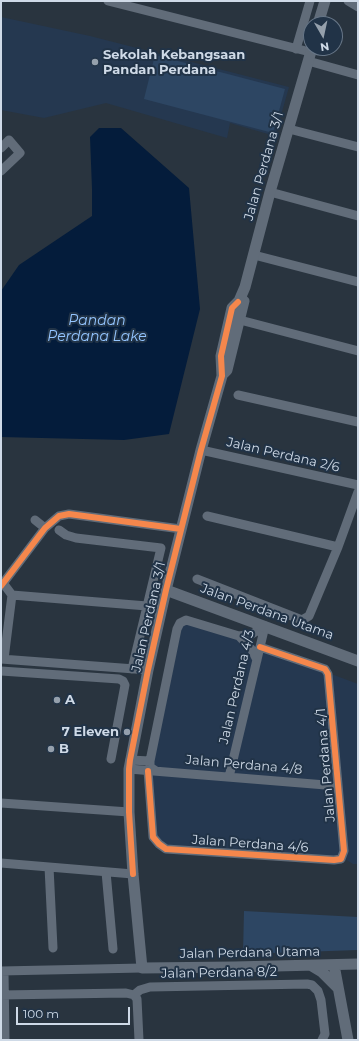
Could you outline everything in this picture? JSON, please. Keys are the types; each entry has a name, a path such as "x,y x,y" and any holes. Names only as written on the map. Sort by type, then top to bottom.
{"street":[{"path":"108,1 303,51"},
{"path":"296,48 310,1"},
{"path":"320,16 325,1"},
{"path":"348,1 358,6"},
{"name":"Jalan Perdana 3/1","path":"142,968 129,812 129,764 166,590 222,372 221,356 232,308 240,297 254,255 270,192 309,56"},
{"path":"315,56 358,75"},
{"path":"288,129 358,147"},
{"path":"1,148 9,140 20,153 1,171"},
{"path":"270,192 358,216"},
{"path":"254,255 358,282"},
{"name":"Jalan Perdana 3/1","path":"222,372 226,370 240,320 244,303 240,297"},
{"path":"240,320 358,351"},
{"path":"238,395 358,422"},
{"name":"Jalan Perdana 2/6","path":"201,450 358,485"},
{"path":"197,579 302,620 309,616 338,547 358,492"},
{"path":"147,606 12,595 2,585 45,528 59,516 69,514 181,529"},
{"path":"207,516 338,547"},
{"path":"35,520 45,528"},
{"path":"59,530 66,535 76,538 161,548 132,669"},
{"name":"Jalan Perdana Utama","path":"166,590 358,661"},
{"path":"12,595 3,659 148,670"},
{"path":"151,768 177,629 180,623 186,620 239,636 252,634 265,626"},
{"name":"Jalan Perdana 4/3","path":"229,777 265,626"},
{"path":"239,636 252,650 257,660"},
{"name":"Jalan Perdana 4/1","path":"260,647 325,669 330,678 344,851 341,859"},
{"path":"1,670 119,679 123,681 125,685 112,759"},
{"name":"Jalan Perdana 4/8","path":"129,764 229,777 338,786"},
{"name":"Jalan Perdana 4/6","path":"151,768 153,837 166,849 334,860 341,859"},
{"path":"1,803 129,812"},
{"path":"1,863 133,874"},
{"path":"49,867 53,948"},
{"path":"106,872 113,949"},
{"name":"Jalan Perdana Utama","path":"142,968 358,964"},
{"path":"334,965 348,1040"},
{"path":"311,966 322,972 338,989"},
{"path":"5,1040 3,971 142,968"},
{"name":"Jalan Perdana 8/2","path":"134,995 140,990 150,987 312,985 318,991 321,1000 325,1034 322,1040"},
{"path":"3,995 126,993 134,995 137,1000 140,1040"}],"shaded area":[{"name":"Sekolah Kebangsaan Pandan Perdana","path":"1,17 90,36 289,87 275,136 230,123 227,138 106,103 44,118 1,110"},
{"path":"155,55 285,89 273,133 144,99"},
{"path":"186,623 238,639 358,684 358,864 353,864 345,859 167,846 156,836 151,774 182,626"},
{"path":"244,911 358,917 358,950 243,954"}],"water":[{"name":"Pandan Perdana Lake","path":"99,128 121,128 189,188 200,309 169,434 124,440 1,437 1,291 19,265 92,216 90,137"}],"cycle path":[{"path":"133,874 129,812 130,760 166,590 201,450 222,376 221,356 232,308 238,302"},
{"path":"1,586 45,528 59,516 69,514 181,529"},
{"path":"148,771 153,837 166,849 334,860 341,859 344,851 328,674 325,669 260,647"}],"place":[{"name":"Sekolah Kebangsaan Pandan Perdana","path":"95,62"},
{"name":"A","path":"57,700"},
{"name":"7 Eleven","path":"127,732"},
{"name":"B","path":"51,749"}]}
